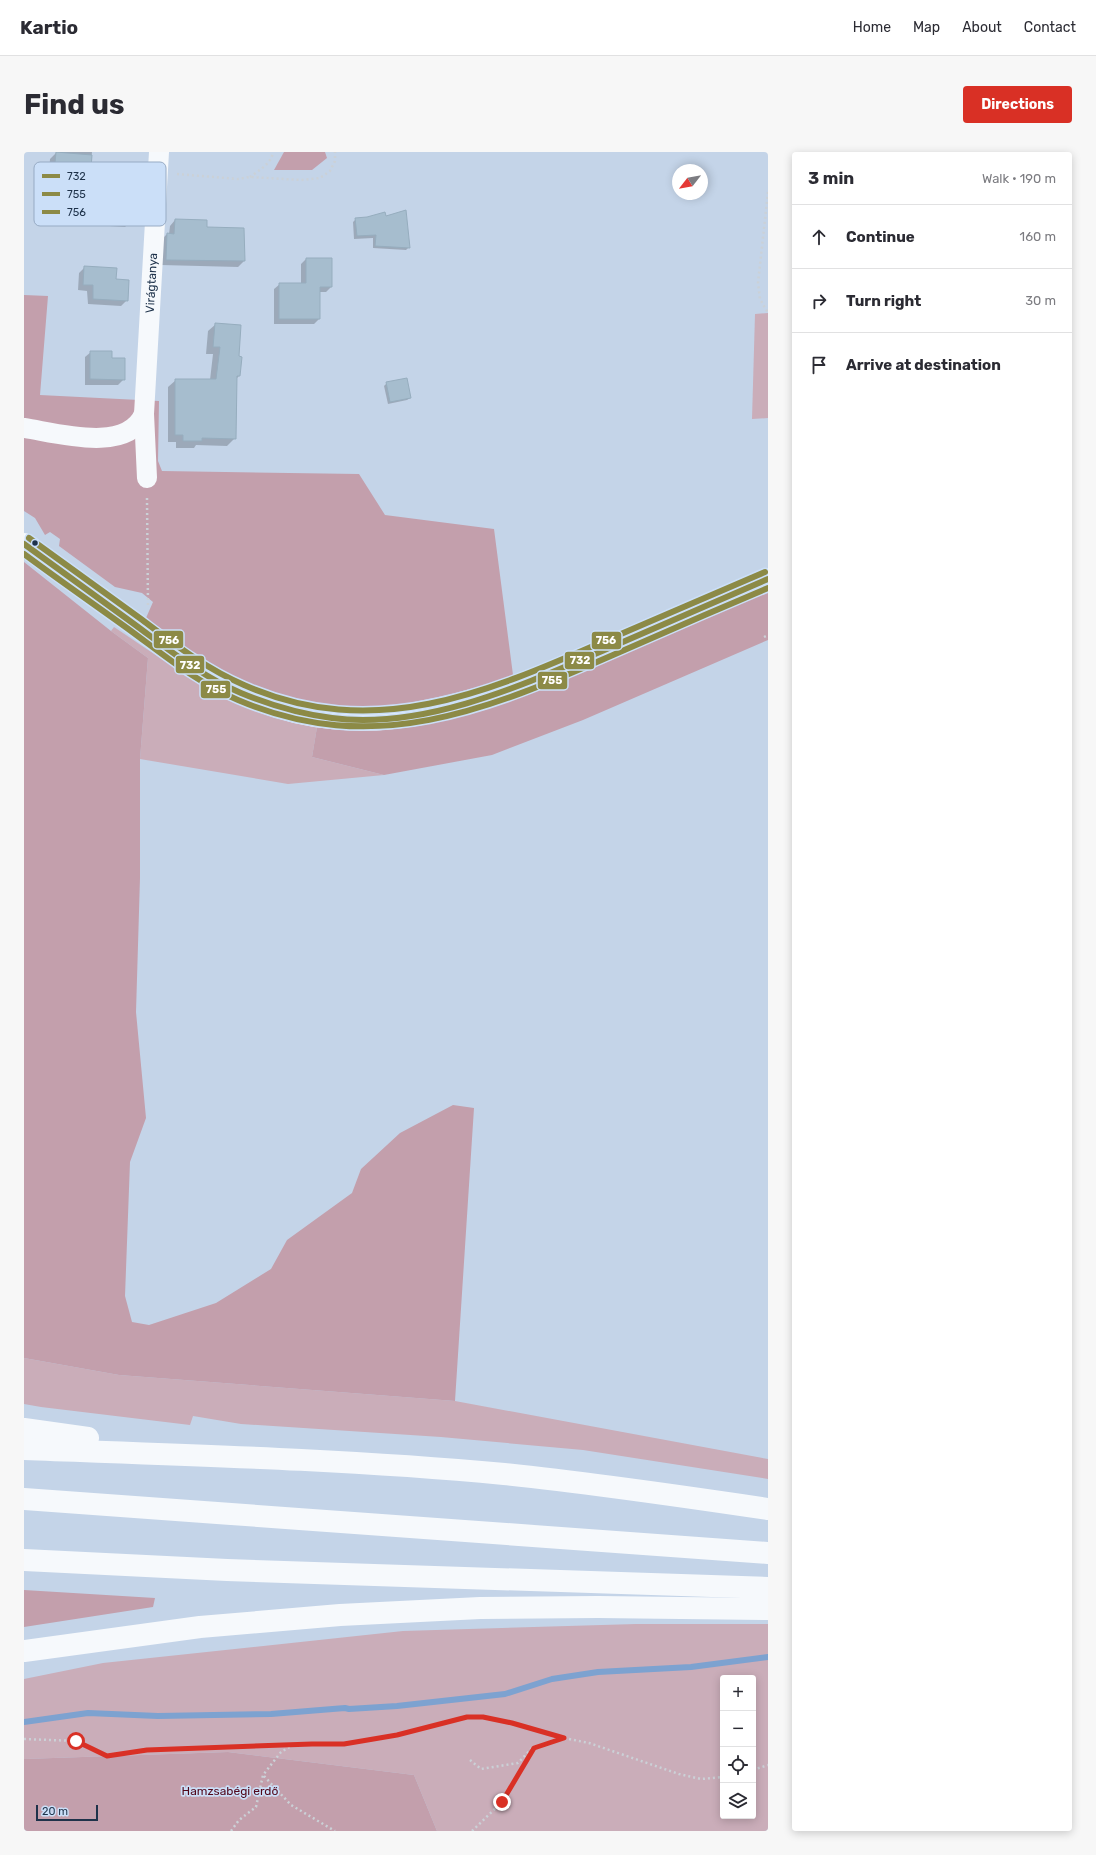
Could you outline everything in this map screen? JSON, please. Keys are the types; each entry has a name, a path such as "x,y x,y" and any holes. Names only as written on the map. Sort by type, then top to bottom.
{"main road":[{"path":"24,544 181,659 221,683 257,700 296,713 321,718 353,720 386,720 412,717 451,708 478,699 569,665 768,579"},
{"path":"24,1429 82,1438 304,1460"},
{"path":"24,1448 304,1460 503,1474 604,1486 768,1509"},
{"path":"24,1499 768,1553"},
{"path":"24,1560 227,1570 768,1588"},
{"path":"24,1651 200,1627 340,1616 480,1608 598,1607 768,1609"}],"street":[{"name":"Virágtanya","path":"158,162 159,152"},
{"name":"Virágtanya","path":"147,478 144,414 155,226"},
{"path":"24,428 78,436 119,436 131,431 141,421 144,414"}],"path":[{"path":"250,177 264,167 273,154 277,152"},
{"path":"171,173 238,179 250,177 301,180 320,178 330,171 335,161 335,152"},
{"path":"768,192 758,283 760,299 768,313"},
{"path":"147,478 147,607"},
{"path":"764,636 768,635"},
{"path":"24,1739 76,1741 107,1756 147,1750 295,1744 344,1744 368,1741 467,1717 483,1717 589,1743 679,1774 701,1779 720,1777"},
{"path":"472,1831 502,1802 534,1748 564,1738"},
{"path":"232,1831 239,1820 256,1807 263,1775 281,1752 295,1744"},
{"path":"470,1760 482,1769 518,1763 533,1747"},
{"path":"756,1769 768,1765"},
{"path":"263,1775 291,1805 335,1831"}],"shaded area":[{"path":"768,313 768,418 752,419 755,314"},
{"path":"114,627 182,672 235,701 258,710 317,727 312,757 384,775 288,784 140,759 148,658 111,631"},
{"path":"24,1358 119,1375 455,1401 768,1459 768,1479 583,1450 441,1437 241,1424 193,1416 190,1425 41,1407 24,1404"},
{"path":"636,1624 768,1624 768,1831 437,1831 414,1775 228,1752 24,1759 24,1679 103,1663 403,1631"}],"green space":[{"path":"284,152 325,152 327,158 312,170 274,170"},
{"path":"24,295 48,296 40,395 159,401 158,461 162,471 359,474 385,515 494,529 513,675 466,690 399,705 375,708 331,706 288,698 247,683 208,663 169,636 146,618 153,602 142,593 115,587 59,546 60,539 50,532 45,535 35,518 24,511"},
{"path":"24,562 111,631 148,658 140,759 140,878 136,1012 146,1118 130,1162 125,1296 132,1322 149,1325 216,1303 271,1269 287,1240 352,1193 361,1169 400,1133 453,1105 474,1108 455,1401 119,1375 24,1358"},
{"path":"768,591 768,640 583,720 492,755 384,775 312,757 317,727 379,729"},
{"path":"24,1590 155,1598 153,1607 24,1627"},
{"name":"Hamzsabégi erdő","path":"228,1752 414,1775 437,1831 24,1831 24,1759"}],"building":[{"path":"56,152 92,155 91,162 55,162"},
{"path":"406,210 410,248 375,246 376,235 357,236 355,218 367,217 385,212 386,216"},
{"path":"175,219 207,220 207,227 244,228 245,261 166,260 167,233 174,234"},
{"path":"306,258 332,258 332,287 320,287 320,319 279,319 279,283 306,283"},
{"path":"84,266 117,268 116,279 129,280 128,301 93,299 93,285 83,285"},
{"path":"215,323 241,325 239,356 242,357 240,376 237,376 236,439 202,438 202,441 183,441 183,435 175,435 175,379 216,379 220,347 213,347"},
{"path":"90,351 112,351 112,358 125,358 125,380 90,379"},
{"path":"407,378 411,398 390,402 386,382"}],"waterway":[{"path":"24,1722 88,1713 158,1716 271,1714 345,1708 397,1706 505,1694 552,1679 598,1672 691,1667 768,1657"}],"transit line":[{"name":"756","path":"29,538 178,646 230,679 292,702 339,709 384,710 429,704 473,693 562,659 765,572"},
{"name":"732","path":"24,544 186,662 213,679 241,693 297,711 332,718 367,720 403,717 439,711 509,689 577,662 768,579"},
{"name":"755","path":"24,554 170,660 210,686 238,700 288,717 336,725 383,726 429,720 475,709 566,675 768,588"}],"route":[{"path":"76,1741 107,1756 147,1750 344,1744 397,1735 467,1717 483,1717 512,1723 564,1738 534,1748 502,1802"}]}
